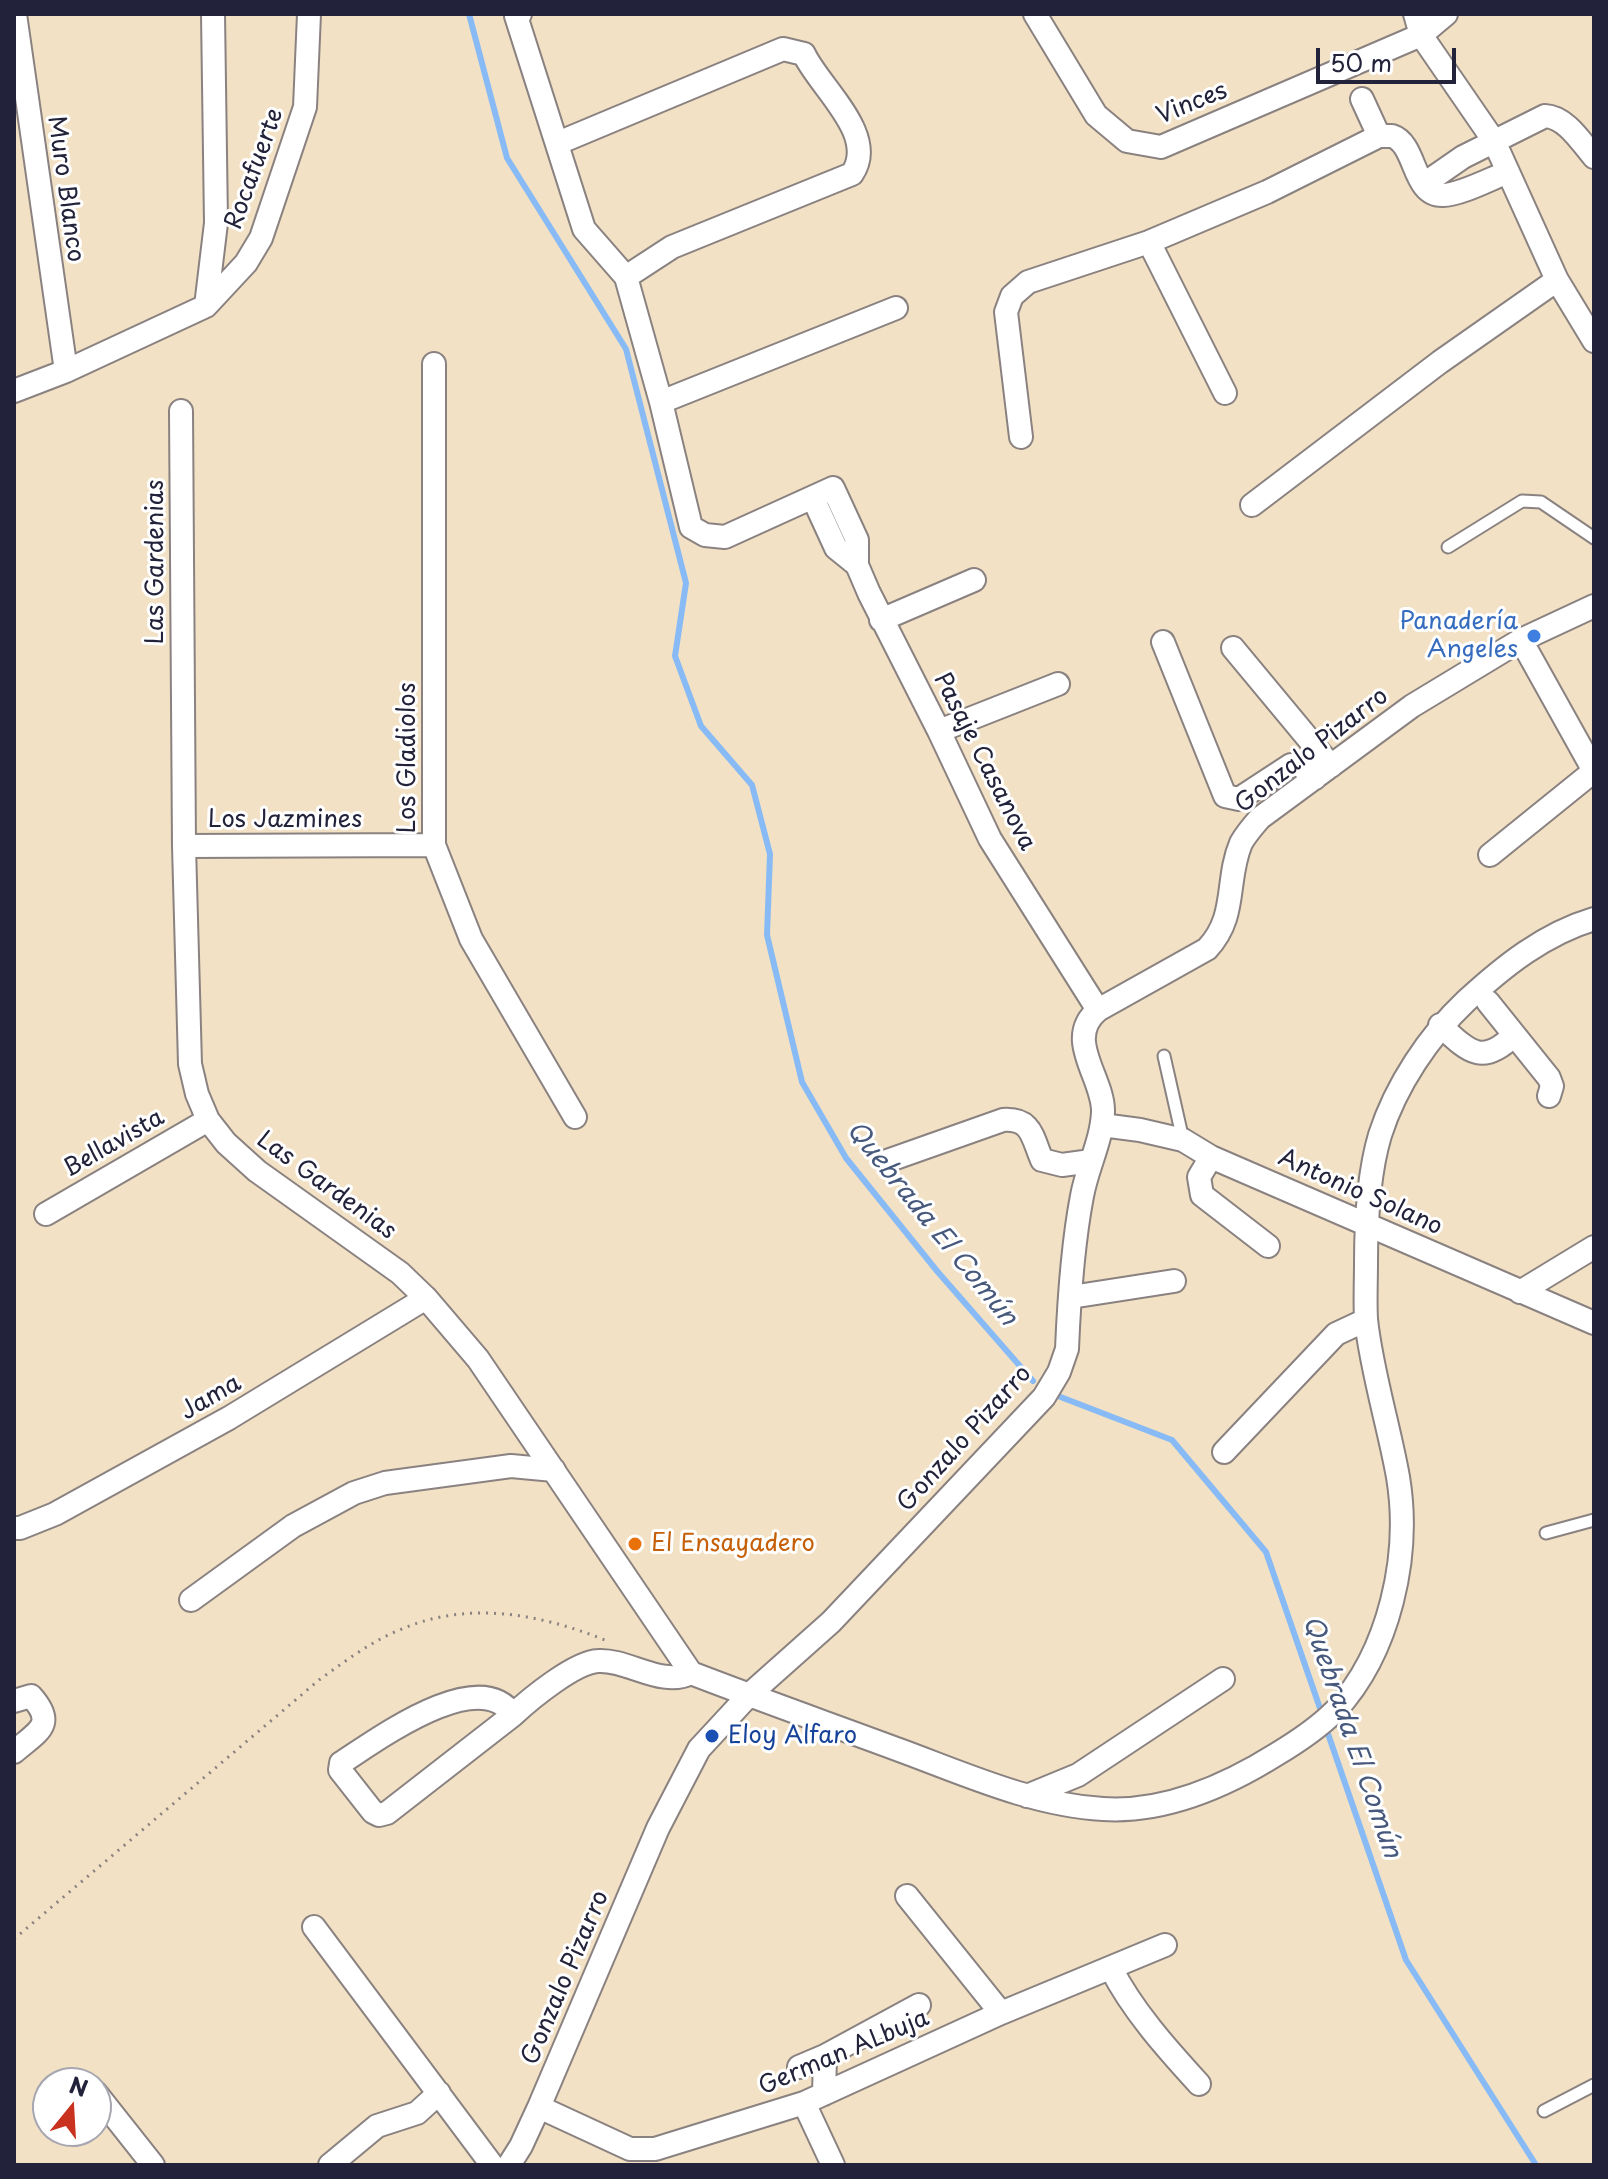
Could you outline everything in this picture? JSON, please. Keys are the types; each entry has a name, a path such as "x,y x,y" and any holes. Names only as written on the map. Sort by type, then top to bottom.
{"street":[{"name":"Muro Blanco","path":"15,14 66,371"},
{"path":"206,306 216,223 213,14"},
{"name":"Rocafuerte","path":"14,391 66,371 206,306 246,263 261,238 305,107 309,14"},
{"path":"520,14 516,16 584,229 626,277 661,402 896,308"},
{"name":"Vinces","path":"1035,14 1096,115 1127,141 1161,147 1418,24 1446,14"},
{"path":"1418,24 1494,141 1557,280 1594,341"},
{"path":"558,143 783,49 804,54 853,125 860,158 852,174 672,247 626,277"},
{"path":"1362,99 1379,136"},
{"path":"1424,184 1463,157 1545,116 1555,116 1563,122 1594,157"},
{"path":"1021,437 1006,312 1012,296 1028,282 1149,242 1267,192 1379,136 1391,136 1401,142 1424,184 1433,194 1445,196 1508,172"},
{"path":"1149,242 1225,393"},
{"path":"1252,505 1428,371 1557,280"},
{"name":"Los Gladiolos","path":"434,364 434,845 471,939 575,1117"},
{"name":"Pasaje Casanova","path":"661,402 691,527 696,532 725,537 823,493 836,548 858,568 990,839 1098,1010"},
{"name":"Las Gardenias","path":"181,411 184,846 190,1064 197,1094 208,1120 226,1143 257,1171 400,1273 426,1298 478,1359 691,1673"},
{"path":"881,620 974,580"},
{"name":"Gonzalo Pizarro","path":"509,2165 539,2107 678,1786 699,1749 749,1695 831,1622 1044,1397 1059,1372 1067,1349 1082,1197 1104,1110 1085,1051 1083,1037 1087,1023 1098,1010 1207,949 1218,938 1228,916 1235,864 1246,834 1260,818 1412,706 1521,640 1594,606"},
{"path":"1490,855 1594,772 1521,640"},
{"path":"1163,642 1225,796 1239,799 1291,765 1323,772"},
{"path":"1233,648 1323,772"},
{"path":"939,731 1058,684"},
{"name":"Los Jazmines","path":"184,846 434,845"},
{"path":"513,1715 506,1704 492,1699 459,1699 417,1716 341,1763 340,1770 373,1812 379,1815 387,1813 581,1666 599,1661 666,1677 683,1677 691,1673 1027,1796 1070,1805 1117,1809 1167,1802 1215,1787 1248,1772 1310,1732 1336,1710 1358,1679 1378,1641 1399,1570 1403,1523 1398,1479 1366,1320 1367,1224 1380,1135 1408,1076 1440,1025 1511,962 1574,925 1594,919"},
{"path":"1488,1002 1549,1078 1552,1086 1549,1096"},
{"path":"1440,1025 1476,1054 1492,1052 1514,1035"},
{"path":"887,1161 1003,1120 1018,1119 1025,1123 1042,1160 1053,1165 1091,1161"},
{"name":"Bellavista","path":"46,1214 208,1120"},
{"name":"Antonio Solano","path":"1102,1125 1183,1140 1211,1157 1594,1323"},
{"path":"1211,1157 1199,1177 1202,1195 1268,1246"},
{"path":"1520,1292 1594,1247"},
{"path":"1071,1297 1174,1281"},
{"name":"Jama","path":"14,1528 55,1514 229,1418 426,1298"},
{"path":"1224,1452 1336,1334 1366,1320"},
{"path":"191,1600 293,1526 354,1493 385,1483 511,1466 554,1470"},
{"path":"1027,1796 1078,1775 1223,1679"},
{"path":"14,1701 31,1696 44,1710 45,1718 40,1729 14,1752"},
{"path":"907,1896 1001,2013"},
{"path":"314,1927 492,2165"},
{"name":"German ALbuja","path":"539,2107 630,2149 655,2149 814,2098 1001,2013 1165,1945"},
{"path":"1111,1968 1120,1986 1156,2034 1199,2084"},
{"path":"799,2067 919,2005"},
{"path":"825,2056 814,2098 833,2165"},
{"path":"330,2165 377,2126 417,2113 439,2093"},
{"path":"112,2113 153,2165"}],"lane":[{"path":"1448,547 1522,501 1531,500 1541,502 1594,538"},
{"path":"1164,1056 1183,1140"},
{"path":"1546,1533 1594,1520"},
{"path":"1544,2111 1594,2085"}],"path":[{"path":"14,1939 319,1680 397,1631 427,1620 466,1612 504,1612 542,1619 605,1640"}],"waterway":[{"name":"Quebrada El Común","path":"469,14 507,158 626,349 686,583 675,656 701,726 752,785 770,854 767,935 802,1082 846,1158 937,1271 1033,1381"},
{"name":"Quebrada El Común","path":"1058,1396 1172,1440 1266,1552 1323,1717"},
{"name":"Quebrada El Común","path":"1326,1728 1406,1960 1536,2165"}],"place":[{"name":"Panadería Angeles","path":"1534,636"},
{"name":"El Ensayadero","path":"635,1544"},
{"name":"Eloy Alfaro","path":"712,1736"}]}
